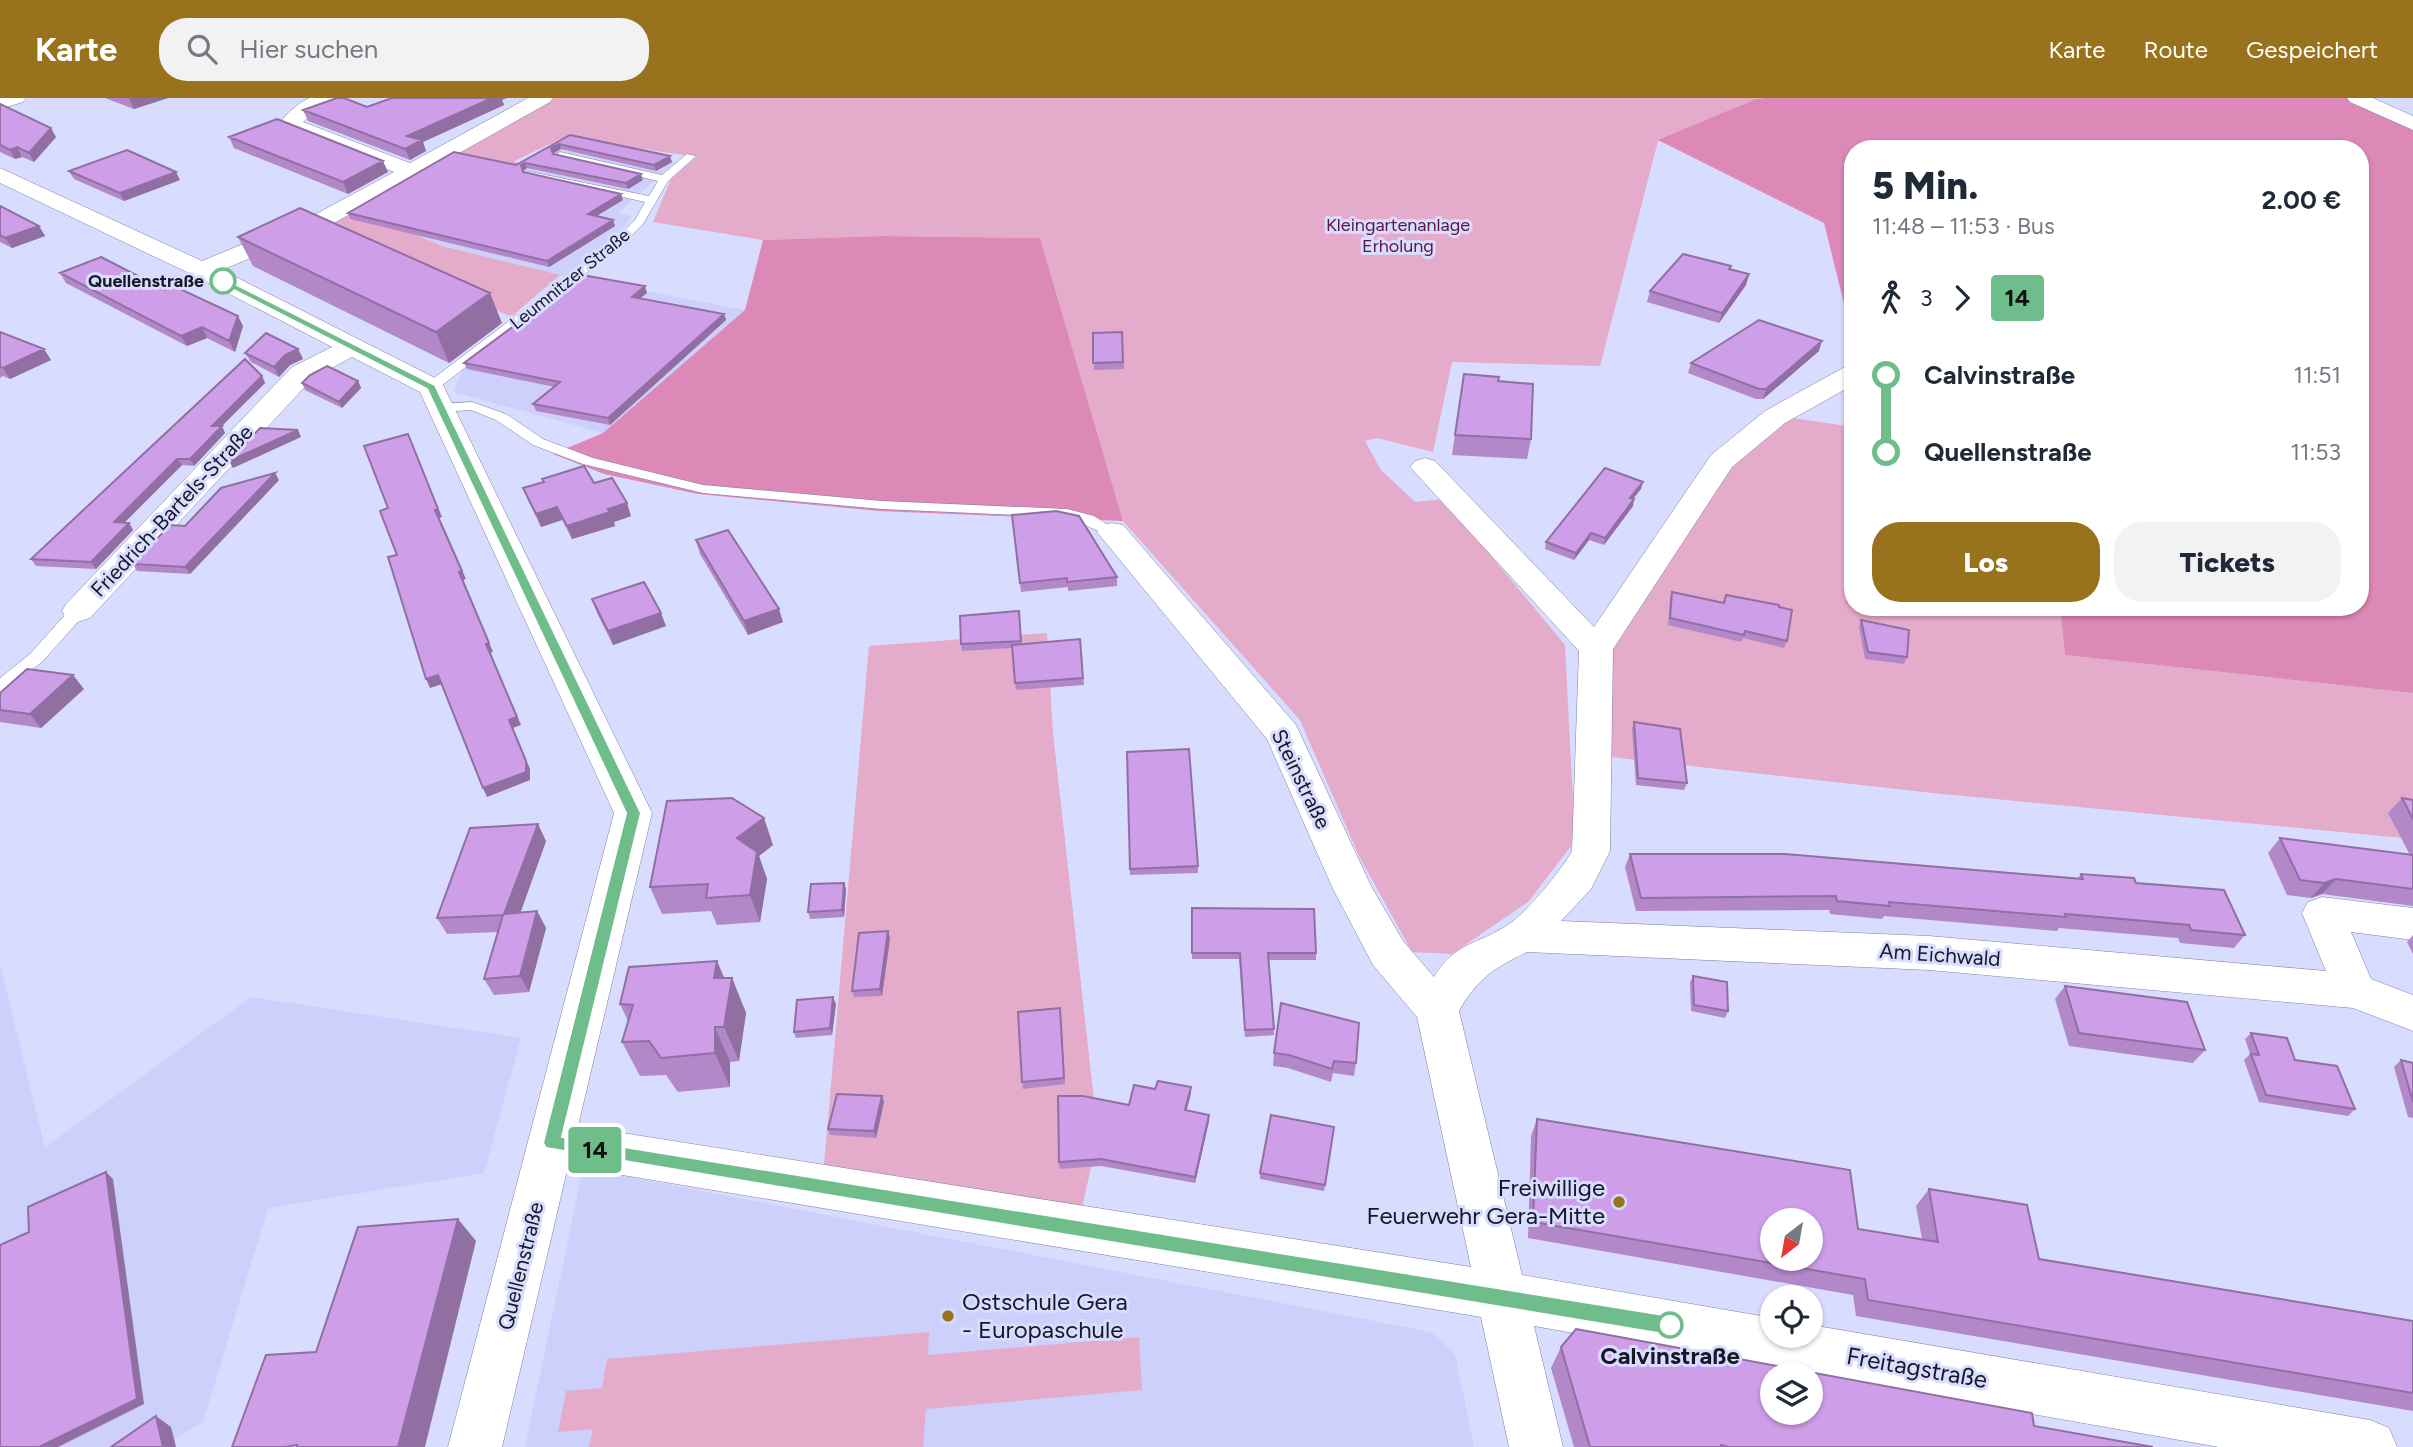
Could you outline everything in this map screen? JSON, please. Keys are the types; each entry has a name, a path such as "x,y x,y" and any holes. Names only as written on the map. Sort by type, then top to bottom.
{"street":[{"path":"0,103 16,98"},
{"path":"326,98 306,107 289,124 412,171"},
{"path":"202,270 326,218 543,98"},
{"path":"2357,98 2413,124"},
{"path":"0,175 202,270 352,347 436,398"},
{"name":"Friedrich-Bartels-Straße","path":"78,611 302,373 352,347"},
{"path":"1437,1010 1455,979 1480,956 1523,936 1577,878 1591,851 1596,649 1721,461 1775,417 1844,379"},
{"name":"Quellenstraße","path":"436,398 634,813 475,1447"},
{"path":"1425,467 1596,649"},
{"name":"Steinstraße","path":"1112,532 1283,734 1353,889 1382,943 1437,1010 1536,1447"},
{"path":"2355,991 2322,913 2413,924"},
{"name":"Am Eichwald","path":"1523,936 1929,953 2355,991 2413,1013"},
{"name":"Freitagstraße","path":"552,1143 1503,1296 2370,1447"}],"lane":[{"path":"561,155 664,179"},
{"name":"Leumnitzer Straße","path":"436,398 617,244 639,222 664,179 691,156"},
{"path":"530,173 652,200"},
{"path":"436,398 472,406 502,417 538,443 588,461 703,489 881,505 1067,513 1089,519 1112,532"},
{"name":"Friedrich-Bartels-Straße","path":"0,686 36,658 78,611"}],"shaded area":[{"path":"2350,98 2413,126 2413,693 2065,655 2061,616 2369,616 2369,140 1844,140 1844,304 1824,223 1658,140 1756,99"},
{"path":"570,140 675,162 618,213 631,216 618,236 566,277 405,236"},
{"path":"882,236 1040,238 1123,521 879,511 698,494 604,474 553,454 603,433 745,310 763,240"},
{"path":"583,279 745,310 603,433 454,392 462,369"},
{"path":"0,965 45,1147 251,997 521,1038 484,1173 268,1208 203,1422 162,1447 0,1447"},
{"name":"Ostschule Gera - Europaschule","path":"583,1168 1431,1332 1455,1354 1474,1447 525,1447"}],"green space":[{"name":"Kleingartenanlage Erholung","path":"555,98 1766,98 1756,99 1658,141 1600,366 1452,362 1433,452 1377,438 1365,441 1381,470 1415,502 1444,499 1565,645 1575,841 1528,902 1452,954 1412,952 1359,856 1300,720 1123,521 1040,238 882,236 763,240 653,222 671,179 696,157 565,137 514,161 526,166 411,233 442,246 560,275 511,317 323,226 385,195"},
{"path":"1773,415 1844,426 1844,616 2061,616 2065,655 2413,693 2413,839 1933,793 1611,757 1609,656 1735,462"},
{"path":"1047,633 1053,733 1098,1136 1081,1212 823,1177 869,646"},
{"path":"929,1332 928,1355 1139,1337 1142,1390 926,1409 923,1447 589,1447 593,1429 558,1432 566,1391 602,1388 607,1359"}],"building":[{"path":"337,98 367,107 392,98 492,98 407,136 422,140 405,149 303,110"},
{"path":"0,104 51,128 29,153 17,147 10,150 0,145"},
{"path":"277,119 383,161 343,182 229,137"},
{"path":"570,135 670,156 654,165 559,144 551,148 553,154 641,174 626,183 525,163 521,165 523,172 621,194 588,214 613,220 547,261 348,213 454,152 516,165"},
{"path":"127,150 176,172 120,193 69,171"},
{"path":"0,206 39,226 5,238 0,235"},
{"path":"300,208 490,293 436,332 238,237"},
{"path":"1683,254 1731,266 1729,269 1749,274 1722,313 1650,291"},
{"path":"101,257 165,290 174,286 238,316 229,341 202,327 181,336 60,273"},
{"path":"582,275 645,286 632,297 724,314 608,418 533,404 560,382 464,363"},
{"path":"1759,320 1822,341 1766,389 1759,389 1691,363"},
{"path":"0,332 44,349 0,367"},
{"path":"1122,332 1123,362 1093,363 1093,333"},
{"path":"266,333 298,349 285,355 274,367 245,353"},
{"path":"245,359 262,376 212,426 222,426 190,459 177,459 114,522 129,523 91,562 31,559"},
{"path":"327,366 358,381 339,402 302,383 310,375"},
{"path":"1464,374 1533,384 1531,439 1455,435"},
{"path":"260,428 298,430 229,461"},
{"path":"408,434 438,509 435,510 462,571 459,572 489,643 486,644 517,717 509,720 526,761 526,772 483,788 438,675 426,679 388,557 397,555 380,511 388,508 364,446"},
{"path":"584,466 594,483 612,478 627,503 608,509 610,512 567,526 557,507 536,514 523,488"},
{"path":"1605,468 1643,482 1605,538 1591,533 1576,553 1546,542"},
{"path":"275,473 185,567 133,564 170,525 185,526 221,488"},
{"path":"1056,511 1079,516 1117,577 1020,583 1012,515"},
{"path":"728,530 779,609 744,621 696,540"},
{"path":"644,582 661,613 608,631 592,599"},
{"path":"1672,592 1724,603 1726,595 1792,610 1787,641 1745,631 1744,635 1670,618"},
{"path":"1019,611 1021,641 961,644 960,616"},
{"path":"1861,620 1909,630 1907,657 1868,652"},
{"path":"1080,639 1083,678 1015,683 1012,645"},
{"path":"27,669 73,675 30,714 0,710 0,693"},
{"path":"1634,722 1680,729 1687,783 1638,778"},
{"path":"1189,749 1198,866 1130,869 1127,752"},
{"path":"732,798 764,818 737,838 757,852 750,895 706,898 708,884 650,887 667,801"},
{"path":"2402,798 2413,800 2413,819"},
{"path":"538,824 504,914 537,911 520,976 484,979 503,915 437,918 470,828"},
{"path":"2280,838 2413,855 2413,889 2336,879 2324,883 2300,880"},
{"path":"1630,854 1785,854 2083,879 2081,874 2134,878 2136,883 2224,890 2245,935 2191,930 2189,925 2065,914 2066,917 1889,902 1890,906 1837,901 1836,896 1641,898"},
{"path":"844,883 842,910 808,912 811,884"},
{"path":"1192,908 1314,909 1316,953 1268,953 1274,1029 1245,1030 1240,953 1192,953"},
{"path":"888,931 880,989 852,991 859,933"},
{"path":"717,961 714,978 732,978 724,1027 715,1027 715,1053 661,1058 649,1041 622,1042 633,1005 620,1004 629,967"},
{"path":"1693,976 1727,982 1728,1011 1694,1005"},
{"path":"2065,986 2187,1002 2205,1050 2079,1033"},
{"path":"833,997 830,1028 794,1032 797,1000"},
{"path":"1281,1003 1359,1023 1356,1063 1334,1061 1332,1069 1274,1053"},
{"path":"1060,1008 1064,1078 1022,1082 1018,1012"},
{"path":"2251,1033 2287,1038 2295,1060 2337,1066 2355,1109 2266,1095 2251,1054 2259,1055"},
{"path":"2401,1060 2413,1063 2413,1102"},
{"path":"1158,1081 1191,1087 1185,1110 1209,1115 1195,1177 1101,1159 1059,1162 1058,1096 1083,1096 1129,1105 1134,1085 1155,1089"},
{"path":"837,1094 882,1096 874,1131 828,1129"},
{"path":"1271,1115 1334,1127 1325,1185 1260,1173"},
{"path":"1537,1119 1850,1170 1858,1229 1938,1242 1929,1189 2027,1205 2039,1259 2413,1321 2413,1393 1868,1300 1865,1279 1818,1271 1824,1270 1824,1208 1760,1208 1760,1261 1533,1222"},
{"path":"106,1172 137,1399 39,1447 0,1447 0,1245 29,1232 28,1207"},
{"path":"458,1219 398,1447 232,1447 266,1355 316,1352 358,1227"},
{"path":"1576,1329 1760,1363 1760,1425 1823,1425 1823,1374 2032,1413 2034,1426 2153,1447 1721,1445 1590,1447 1561,1347"},
{"path":"156,1416 163,1447 111,1447"}],"bus line":[{"name":"14","path":"223,281 431,387 634,813 552,1143 1670,1325"}],"place":[{"name":"Quellenstraße","path":"223,281"},
{"name":"Freiwillige Feuerwehr Gera-Mitte","path":"1619,1202"},
{"name":"Ostschule Gera - Europaschule","path":"948,1316"},
{"name":"Calvinstraße","path":"1670,1325"}]}
